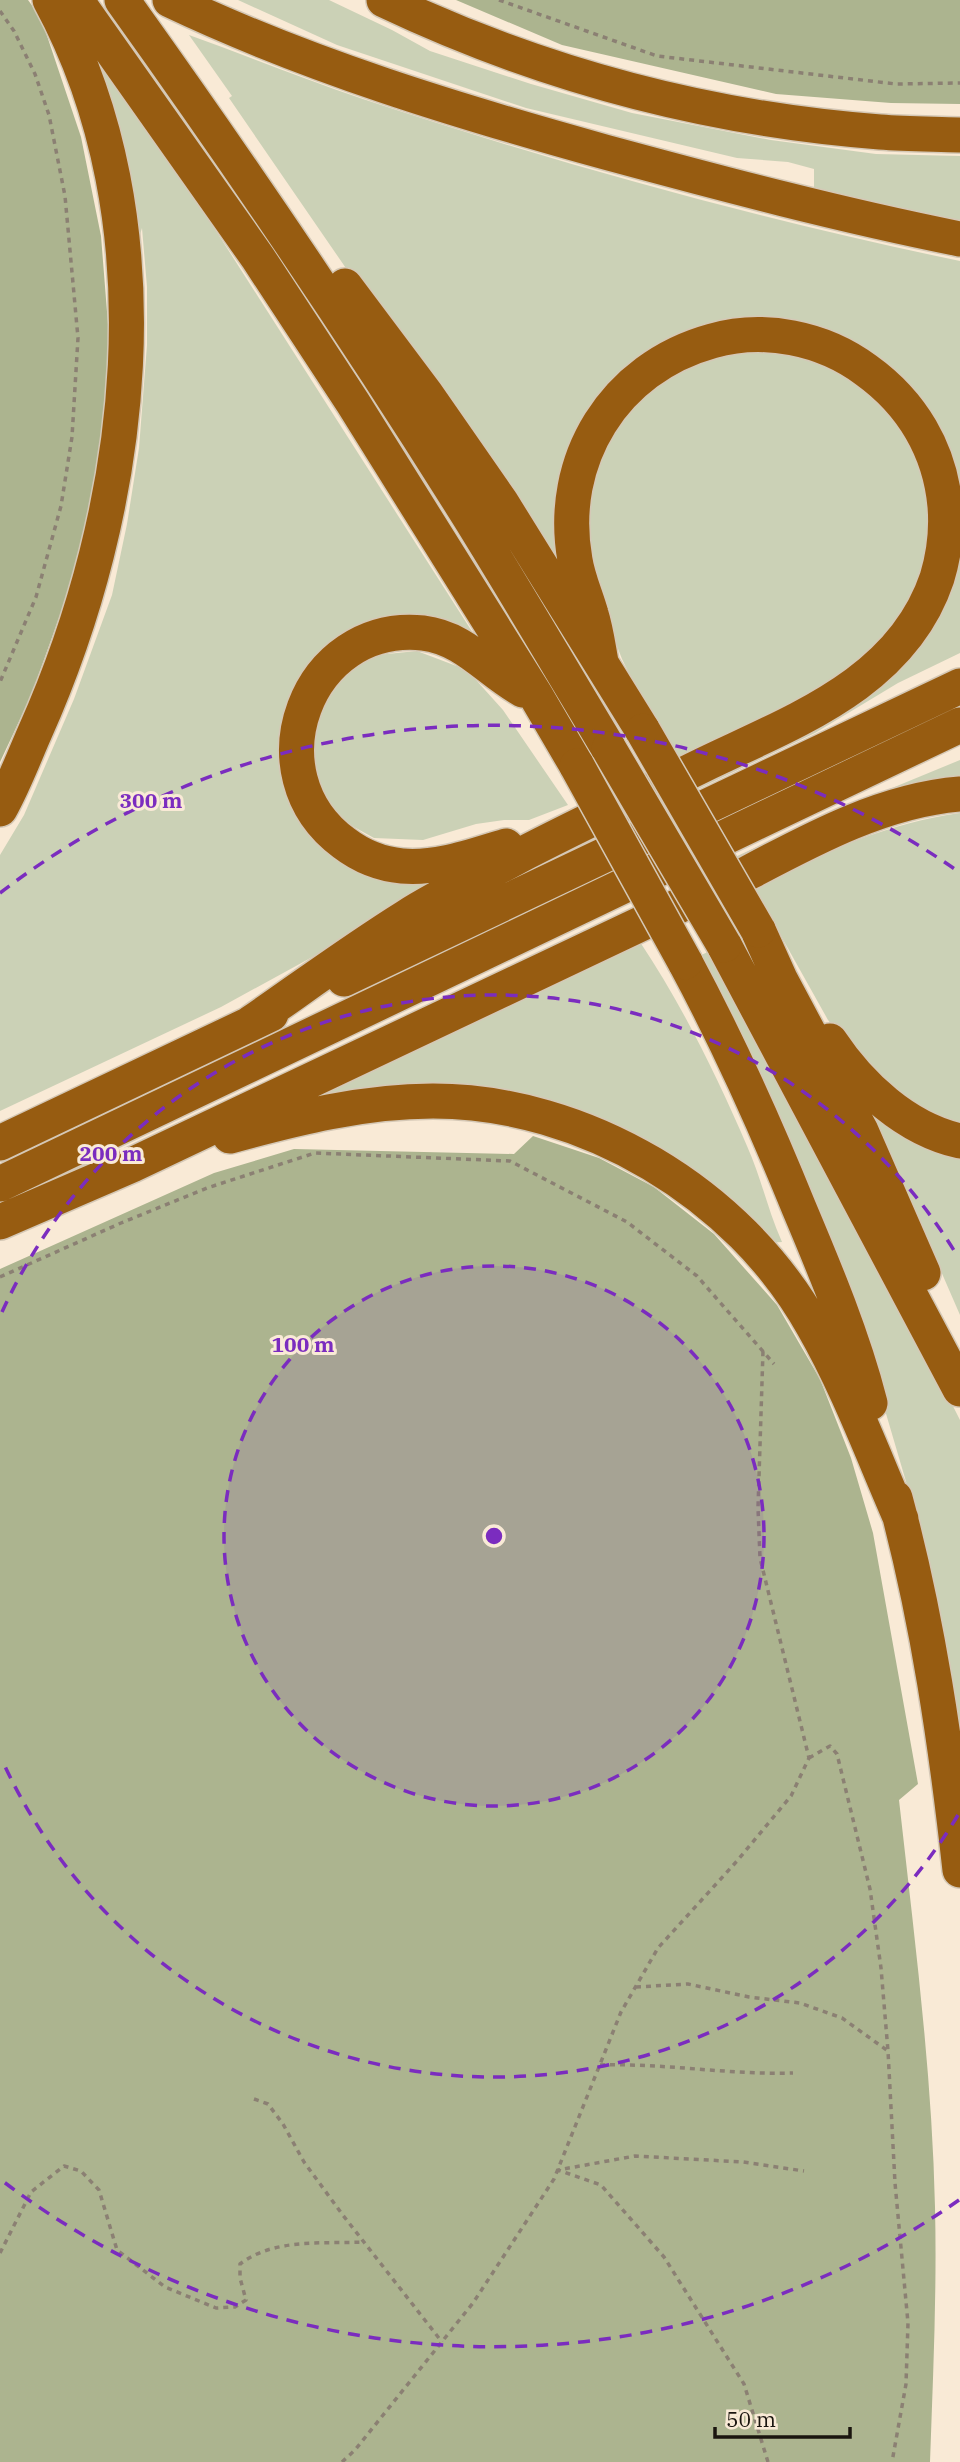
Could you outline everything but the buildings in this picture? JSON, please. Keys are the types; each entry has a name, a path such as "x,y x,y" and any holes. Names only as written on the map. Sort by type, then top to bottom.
{"highway":[{"path":"122,0 286,236 470,518 724,945 960,1389"},
{"path":"170,0 216,22 366,80 531,132 768,197 960,239"},
{"path":"384,0 538,63 600,83 698,107 780,121 880,132 960,135"},
{"path":"63,7 102,34 273,280 353,403 536,696 718,1023 767,1129 828,1278 865,1385 901,1519 932,1661 948,1763 960,1870"},
{"path":"0,808 51,696 88,589 109,502 124,393 127,293 117,207 108,156 63,7"},
{"path":"286,236 344,284 426,394 501,502 601,662 763,941 780,979 860,1131 960,1356"},
{"path":"251,1023 408,915 560,835 816,710 859,683 893,653 930,598 946,538 946,514 939,472 933,453 911,412 879,379 851,358 805,341 765,334 720,338 694,346 659,363 635,381 615,400 590,442 582,463 571,514 575,562 592,616 601,662"},
{"path":"536,696 506,680 468,649 443,638 404,633 371,639 359,644 328,669 306,701 296,735 298,772 302,791 309,805 332,834 354,850 386,864 418,866 446,863 519,842 560,835"},
{"path":"0,1143 960,686"},
{"path":"0,1184 960,725"},
{"path":"0,1222 132,1165 810,840 900,805 960,794"},
{"path":"763,941 844,1062 886,1103 922,1127 960,1141"},
{"path":"132,1165 299,1117 402,1102 444,1102 496,1107 553,1120 602,1137 641,1156 688,1187 727,1220 773,1267 813,1325 901,1519"}],"path":[{"path":"499,0 657,56 896,83 960,83"},
{"path":"0,11 14,31 35,74 49,115 65,196 78,338 72,437 61,506 36,597 0,682"},
{"path":"0,1277 207,1188 315,1153 510,1161 627,1222 697,1276 774,1363"},
{"path":"763,1351 758,1508 760,1559 809,1758"},
{"path":"342,2462 355,2450 473,2303 554,2179 621,2012 659,1948 791,1796 809,1758 830,1746 837,1755 851,1805 870,1889 881,1968 895,2183 908,2323 906,2384 892,2462"},
{"path":"636,1987 688,1984 749,1997 800,2003 842,2018 888,2051"},
{"path":"600,2065 708,2068 755,2074 793,2073"},
{"path":"254,2099 268,2104 283,2124 304,2162 442,2342"},
{"path":"558,2169 635,2156 743,2162 804,2171"},
{"path":"0,2253 32,2192 64,2166 81,2171 99,2190 117,2250 164,2287 216,2308 235,2307 246,2300 240,2278 240,2264 255,2252 291,2245 363,2242"},
{"path":"558,2169 601,2185 664,2257 744,2384 768,2462"}],"green space":[{"path":"0,0 28,0 41,18 81,137 101,236 109,337 101,458 72,582 31,696 0,762"},
{"path":"238,0 329,0 430,51 632,113 771,140 876,154 960,156 960,221 814,189 814,169 788,162 737,158 526,108 337,45"},
{"path":"456,0 960,0 960,104 891,103 776,94 562,45"},
{"path":"189,35 363,99 585,168 809,227 960,261 960,653 898,683 815,733 696,790 692,784 858,700 958,513 846,341 639,361 557,561 352,277"},
{"path":"98,60 211,223 480,644 332,651 300,812 449,882 221,1007 0,1111 0,855 24,815 74,699 112,595 139,448 147,345 147,287 142,228 135,251 92,63"},
{"path":"799,351 874,391 922,459 933,537 912,607 855,671 680,762 651,719 622,659 598,598 584,533 598,455 640,393 713,352"},
{"path":"417,651 467,670 503,710 568,805 529,820 476,824 423,840 374,838 335,814 321,792 313,767 316,718 343,677 367,656"},
{"path":"960,760 960,785 739,863 735,857 829,814"},
{"path":"960,813 960,1124 908,1105 866,1069 828,1020 753,886 854,841 906,824"},
{"path":"640,942 698,1041 724,1093 752,1158 782,1242 768,1243 738,1205 678,1159 638,1137 521,1098 272,1116"},
{"path":"710,951 877,1256 960,1420 960,1740 912,1502 877,1383 699,956"},
{"path":"874,1117 914,1138 960,1154 960,1315"},
{"path":"533,1136 599,1158 654,1187 714,1234 777,1305 820,1379 851,1458 873,1533 918,1784 899,1800 922,2003 933,2156 935,2271 930,2462 0,2462 0,1269 214,1173 294,1149 514,1154"}]}
